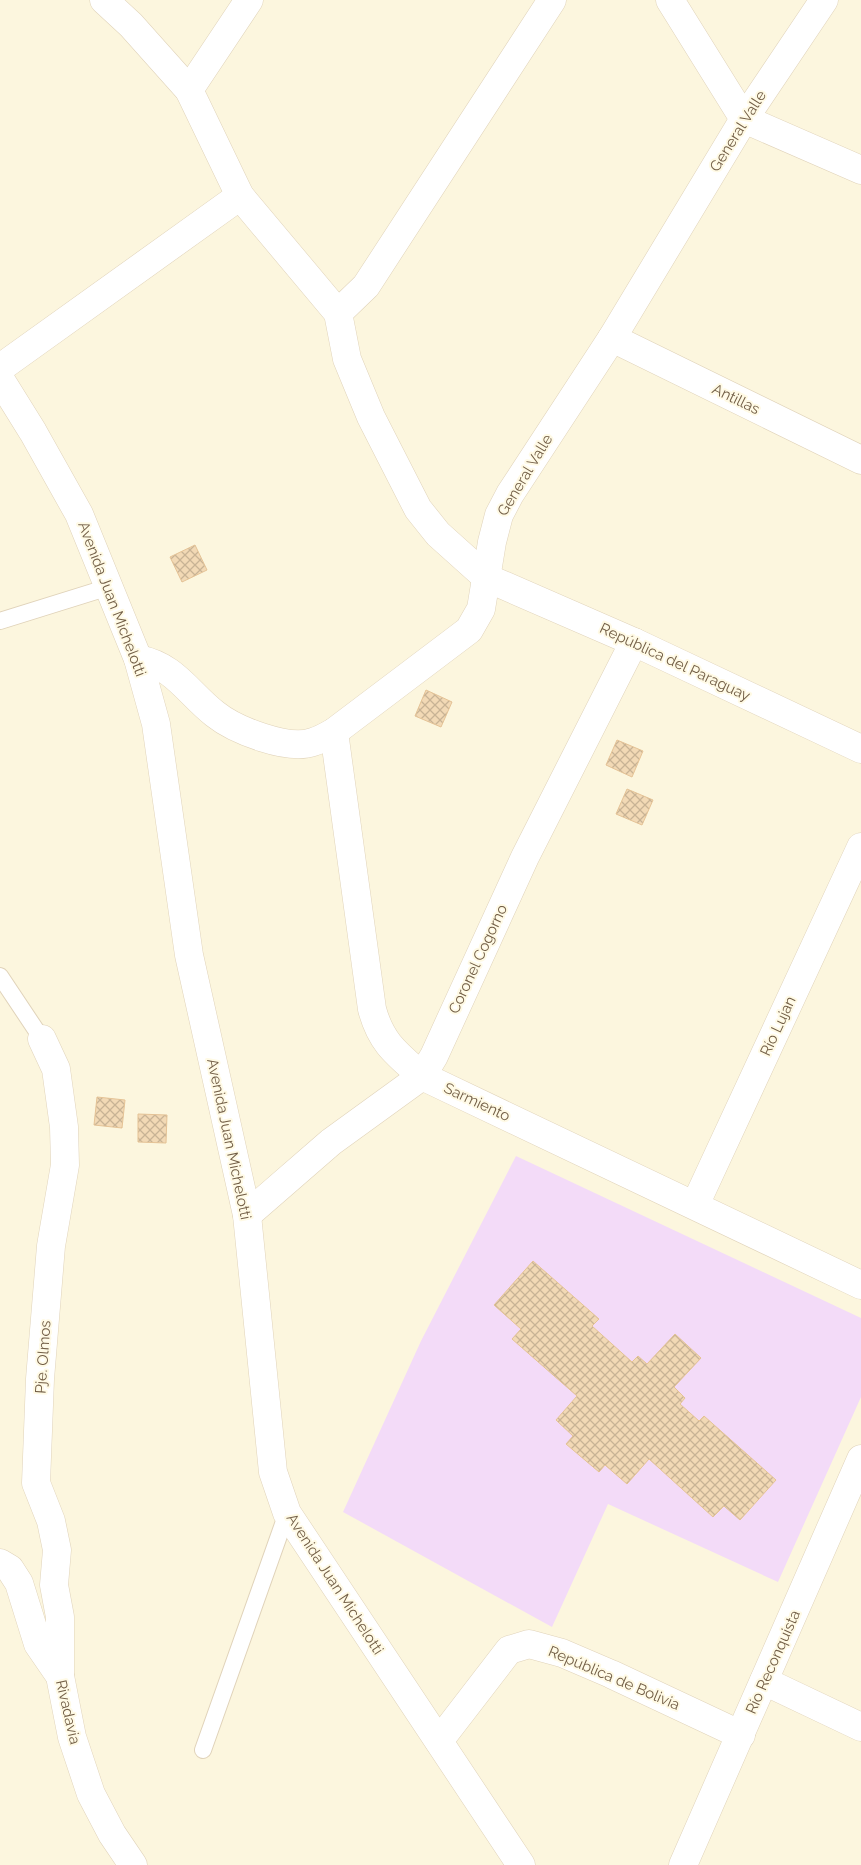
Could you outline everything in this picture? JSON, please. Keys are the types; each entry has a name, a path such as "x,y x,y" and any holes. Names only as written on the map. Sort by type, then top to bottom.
{"street":[{"path":"104,0 131,25 189,90 240,196 338,313 366,286 552,0"},
{"path":"189,90 249,0"},
{"path":"670,0 744,119 861,170"},
{"name":"General Valle","path":"138,659 156,662 168,670 216,715 256,735 292,744 312,743 334,732 469,630 481,609 492,542 499,515 612,338 744,119 824,0"},
{"path":"0,368 240,196"},
{"name":"República del Paraguay","path":"338,313 347,359 371,417 418,509 438,534 487,578 634,642 861,749"},
{"name":"Antillas","path":"612,338 861,460"},
{"name":"Avenida Juan Michelotti","path":"0,379 79,514 138,659 156,724 189,956 247,1215 273,1472 287,1513 521,1865"},
{"name":"Coronel Cogorno","path":"247,1215 331,1142 422,1076 434,1056 525,857 634,642"},
{"name":"Sarmiento","path":"334,732 372,1010 377,1029 390,1048 422,1076 861,1285"},
{"name":"Río Lujan","path":"695,1205 861,847"},
{"name":"Pje. Olmos","path":"42,1039 56,1069 64,1127 66,1165 51,1246 40,1379 36,1483 51,1521 57,1550 54,1585 60,1617 60,1676"},
{"name":"Río Reconquista","path":"683,1865 861,1459"},
{"name":"Rivadavia","path":"0,1564 10,1570 19,1582 38,1644 60,1676 72,1737 91,1794 112,1834 133,1865"},
{"name":"República de Bolivia","path":"439,1741 509,1650 529,1644 562,1653 611,1674 741,1735"},
{"path":"764,1681 861,1727"}],"lane":[{"path":"0,621 109,587"},
{"path":"0,976 42,1039"},
{"path":"203,1750 287,1513"}],"shaded area":[{"path":"516,1156 861,1318 861,1397 778,1582 608,1504 552,1627 343,1512 421,1341"}],"building":[{"path":"195,545 207,570 182,582 170,557"},
{"path":"426,690 452,702 441,727 415,716"},
{"path":"617,740 643,751 632,777 606,765"},
{"path":"627,789 653,800 642,825 616,814"},
{"path":"97,1097 125,1100 122,1128 94,1125"},
{"path":"138,1114 167,1115 166,1143 138,1142"},
{"path":"533,1261 599,1319 592,1326 632,1362 638,1356 647,1364 675,1334 701,1358 674,1387 685,1398 680,1404 699,1421 704,1416 776,1480 740,1520 724,1506 713,1517 649,1459 627,1484 605,1465 599,1472 566,1444 573,1436 556,1420 577,1396 512,1339 521,1329 494,1305"}]}
